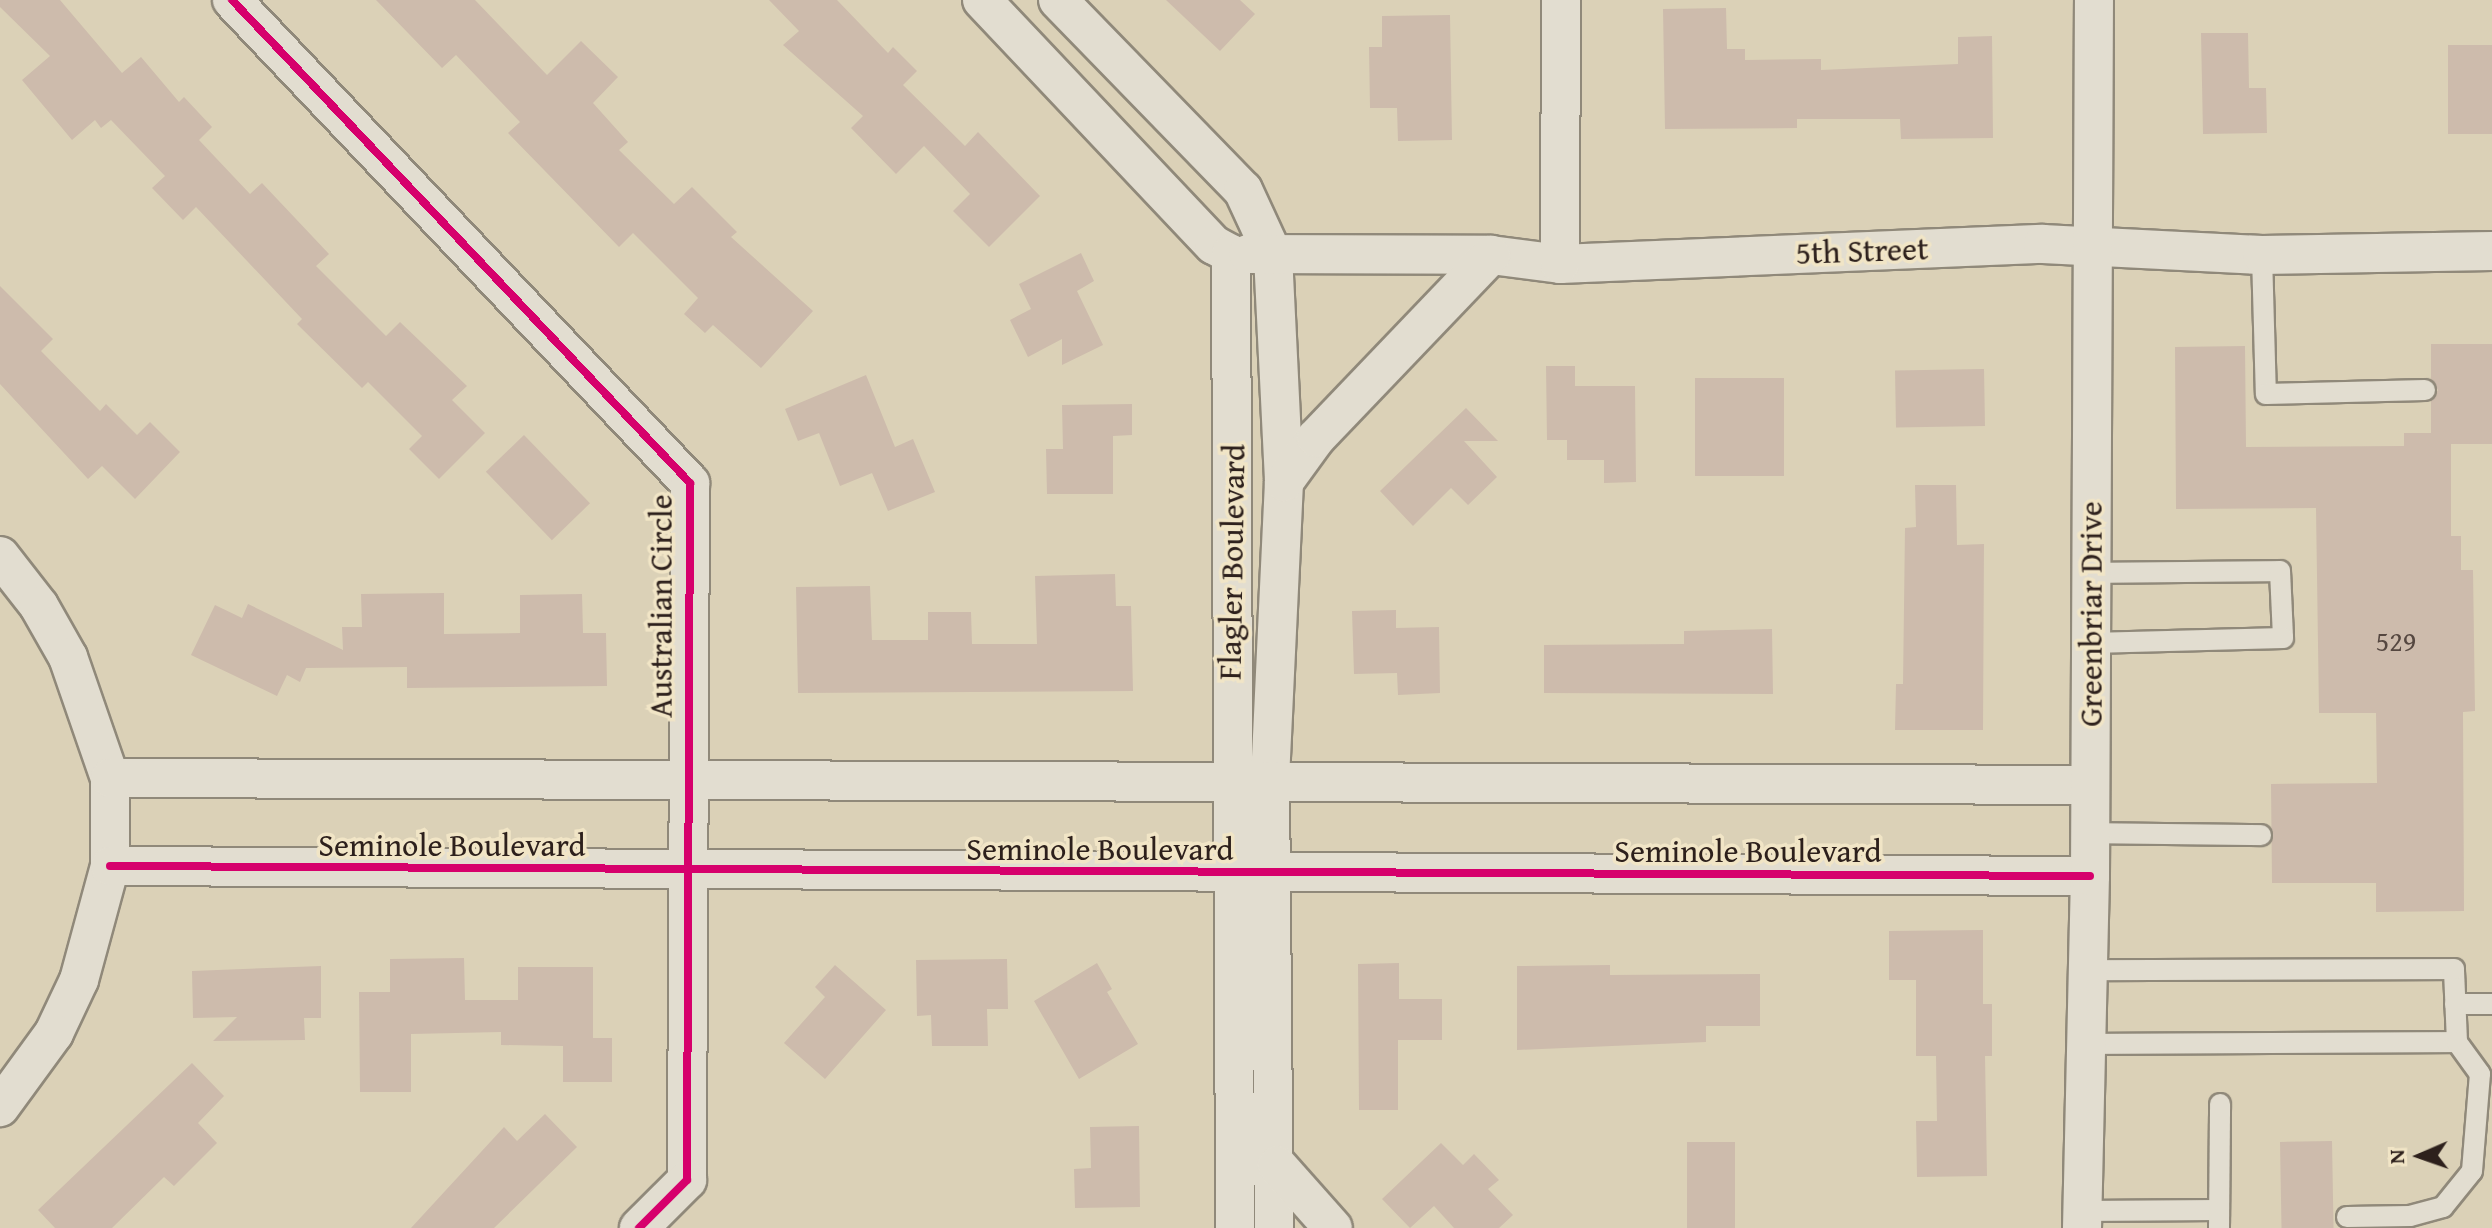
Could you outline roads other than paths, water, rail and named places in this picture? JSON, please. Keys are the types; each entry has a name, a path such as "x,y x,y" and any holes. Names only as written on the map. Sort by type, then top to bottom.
{"street":[{"name":"Australian Circle","path":"232,0 690,483 685,778 688,871 687,1180 639,1228"},
{"path":"982,0 1214,245 1231,254"},
{"name":"Flagler Boulevard","path":"1058,0 1243,190 1273,255 1284,482 1252,781 1233,873 1235,1228"},
{"path":"1560,264 1561,0"},
{"name":"Greenbriar Drive","path":"2082,1219 2090,876 2094,0"},
{"name":"5th Street","path":"1231,254 1491,255 1560,264 2043,244 2092,249 2262,255 2492,251"},
{"name":"Flagler Boulevard","path":"1231,254 1252,781 1272,873 1277,1165 1274,1228"},
{"path":"1284,482 1316,438 1491,255"},
{"path":"0,556 39,606 68,657 110,778 110,866 79,980 54,1033 0,1107"},
{"name":"Seminole Boulevard","path":"110,778 2090,785"},
{"name":"Seminole Boulevard","path":"110,866 2090,876"},
{"path":"1277,1165 1333,1228"}],"lane":[{"path":"2262,255 2266,394 2425,390"},
{"path":"2091,573 2280,571 2283,638 2091,643"},
{"path":"2090,833 2261,835"},
{"path":"2087,970 2454,969 2457,1042 2480,1074 2472,1171 2443,1207 2410,1216 2347,1217"},
{"path":"2455,1004 2492,1004"},
{"path":"2086,1044 2457,1042"},
{"path":"2082,1219 2219,1219 2220,1104"}]}
